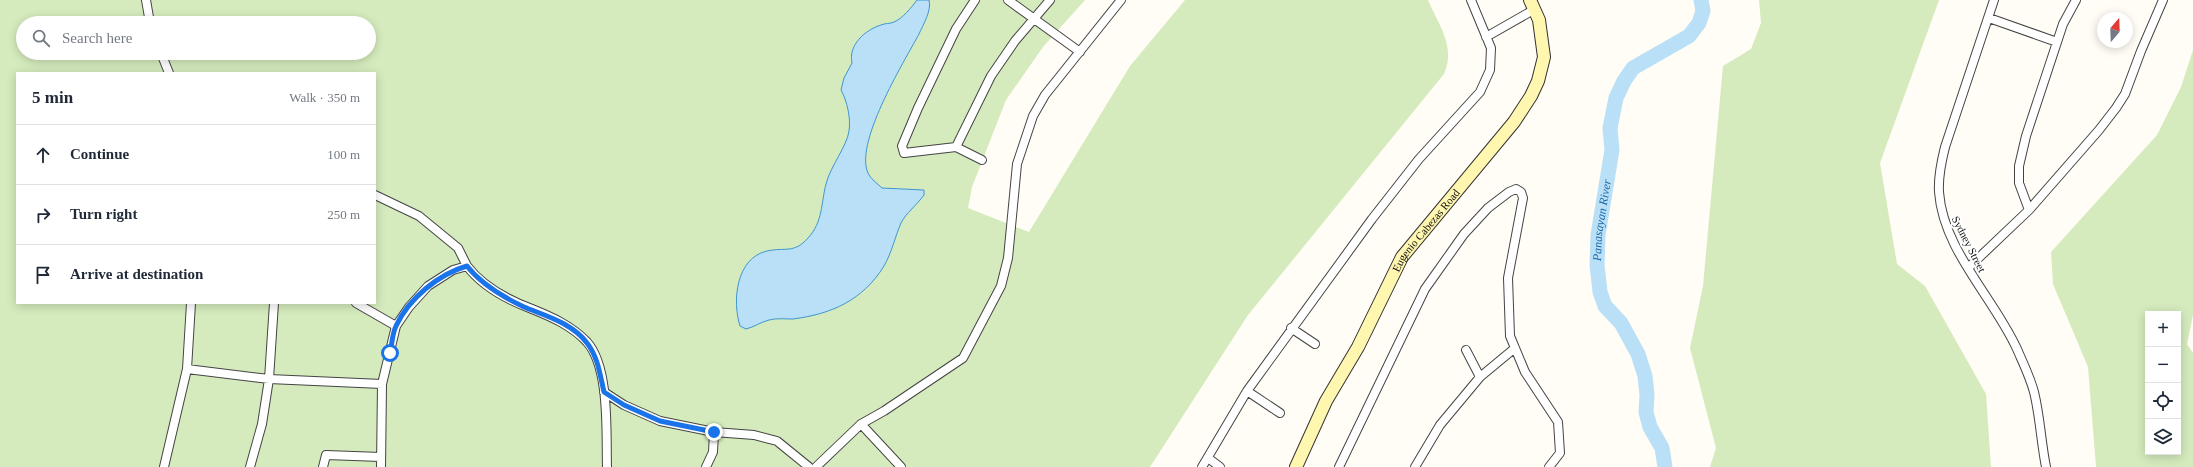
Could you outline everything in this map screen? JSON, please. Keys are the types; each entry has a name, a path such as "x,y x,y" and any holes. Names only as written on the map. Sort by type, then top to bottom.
{"street":[{"path":"146,0 149,16"},
{"path":"975,0 956,29 918,108 902,146 904,153 956,146 982,160"},
{"path":"1008,0 1080,52"},
{"path":"956,146 991,76 1033,18 1050,0"},
{"path":"816,467 861,424 884,412 963,358 1001,286 1008,258 1017,164 1033,116 1045,95 1121,0"},
{"path":"1202,467 1247,391 1291,328 1376,213 1419,159 1480,92 1490,70 1491,48 1471,0"},
{"name":"Sydney Street","path":"1994,0 1945,147 1939,173 1939,193 1945,224 1968,268 2010,336 2024,366 2034,392 2046,467"},
{"path":"2029,210 2019,183 2019,166 2026,136 2063,24 2076,0"},
{"path":"1968,268 2029,210 2099,130 2125,94 2141,51 2163,0"},
{"path":"1486,37 1532,5"},
{"name":"Eugenio Cabezas Road","path":"1296,467 1326,401 1358,347 1402,257 1514,122 1531,96 1538,81 1544,57 1541,32 1532,5"},
{"path":"1989,18 2057,42"},
{"path":"164,60 169,72"},
{"path":"1341,466 1425,289 1464,234 1488,208 1509,192 1516,189 1521,192 1523,198 1508,278 1510,336 1525,372 1558,422 1560,454 1549,467"},
{"path":"376,195 419,216 458,248 467,266 485,284 524,306 569,326 588,343 598,364 604,392 607,467"},
{"path":"381,467 382,384 396,326 409,307 428,286 453,270 467,266"},
{"path":"164,467 187,368 191,304"},
{"path":"250,467 262,424 269,379 274,304"},
{"path":"358,304 396,326"},
{"path":"1291,328 1315,344"},
{"path":"1415,467 1440,425 1480,377 1515,348"},
{"path":"1466,350 1480,377"},
{"path":"187,368 269,379 382,384"},
{"path":"1247,391 1280,413"},
{"path":"604,392 624,405 660,421 714,432 754,434 777,441 810,467"},
{"path":"861,424 901,467"},
{"path":"706,467 712,452 714,432"},
{"path":"324,467 326,455 381,457"},
{"path":"1208,458 1220,467"}],"green space":[{"path":"0,0 1085,0 1043,47 1006,100 972,187 968,208 1029,232 1130,66 1185,0 1428,0 1445,36 1447,45 1447,64 1444,74 1248,315 1150,467 0,467"},
{"path":"1759,0 1939,0 1880,163 1897,264 1925,286 1986,394 1991,467 1710,467 1716,448 1690,348 1703,286 1723,66 1751,49 1761,23"},
{"path":"2193,50 2193,315 2187,344 2193,353 2193,467 2096,467 2088,367 2053,284 2051,252 2157,135 2181,87"}],"water":[{"path":"917,0 929,0 930,4 928,13 919,34 892,83 873,125 866,162 869,175 882,188 924,190 924,195 901,223 884,266 876,278 856,296 833,309 807,317 772,319 746,329 740,326 736,305 737,293 743,271 749,262 757,255 767,251 794,248 803,243 813,232 819,219 828,177 848,137 848,110 841,90 844,78 852,63 851,56 855,44 864,34 875,27 892,23 901,18"}],"waterway":[{"name":"Panasayan River","path":"1665,467 1662,448 1650,427 1646,412 1647,395 1645,376 1638,354 1621,323 1605,306 1600,292 1597,265 1598,235 1612,150 1610,128 1616,98 1624,81 1633,68 1689,36 1699,23 1703,11 1701,0"}],"route":[{"path":"390,353 396,326 409,307 428,286 453,270 467,266 475,276 502,295 569,326 588,343 598,364 604,392 624,405 660,421 714,432"}]}
